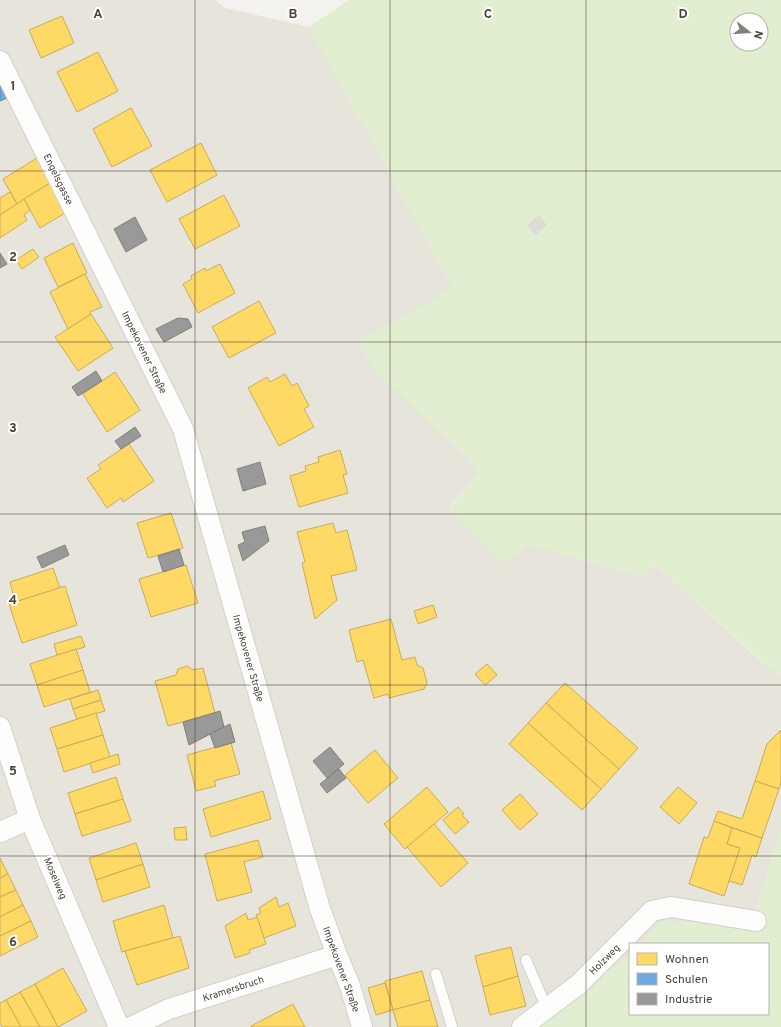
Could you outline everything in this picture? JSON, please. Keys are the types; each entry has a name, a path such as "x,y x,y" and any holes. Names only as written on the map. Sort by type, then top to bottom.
{"street":[{"name":"Engelsgasse","path":"0,60 117,297"},
{"name":"Impekovener Straße","path":"117,297 183,429 320,909 336,955 350,986 362,1027"},
{"name":"Moselweg","path":"0,727 30,818 119,1027"},
{"path":"0,832 30,818"},
{"name":"Holzweg","path":"522,1027 579,984 652,911 671,907 756,921"},
{"name":"Kramersbruch","path":"131,1027 169,1009 336,955"}],"lane":[{"path":"526,960 547,1009"},
{"path":"436,974 452,1027"}],"shaded area":[{"path":"0,0 215,0 226,8 309,27 453,288 466,457 479,473 449,507 528,544 642,577 655,565 753,654 781,676 781,828 758,903 755,927 661,921 642,943 629,943 629,956 535,1027 0,1027"},
{"path":"0,6 10,29 10,32 1,47 0,44"}],"green space":[{"path":"349,0 781,0 781,676 754,654 655,565 642,577 528,544 504,565 449,508 479,473 466,457 373,368 358,342 453,288 309,27"},
{"path":"781,828 781,1027 535,1027 629,956 629,1015 769,1015 769,943 642,943 661,921 755,927 758,903"}],"building: Wohnen":[{"path":"62,16 74,43 41,58 29,30"},
{"path":"98,52 118,91 77,112 57,72"},
{"path":"131,108 152,146 112,167 93,129"},
{"path":"201,143 217,175 167,202 150,170"},
{"path":"37,158 50,183 17,204 3,179"},
{"path":"50,183 65,213 40,228 24,199"},
{"path":"10,192 17,204 0,215 0,198"},
{"path":"224,195 240,226 195,249 179,219"},
{"path":"24,199 30,210 24,215 27,220 0,238 0,215"},
{"path":"73,243 87,273 58,287 44,258"},
{"path":"33,249 39,257 22,269 16,260"},
{"path":"220,264 235,293 198,313 183,284 192,279 191,276 205,268 206,271"},
{"path":"85,274 102,307 90,312 91,314 68,329 50,292"},
{"path":"259,301 276,333 229,358 212,327"},
{"path":"91,314 113,348 78,371 55,337"},
{"path":"115,372 140,410 107,432 83,394"},
{"path":"285,374 292,386 297,383 309,406 304,409 314,427 279,446 248,388 267,377 270,382"},
{"path":"129,444 154,481 123,502 121,498 107,508 87,478 101,469 98,465"},
{"path":"340,450 347,474 343,475 348,493 299,507 290,476 306,471 305,466 319,462 318,457"},
{"path":"171,513 183,548 148,558 137,523"},
{"path":"333,523 336,533 347,530 357,570 331,576 337,600 315,619 302,563 305,562 297,532"},
{"path":"186,565 198,603 151,617 139,579"},
{"path":"53,568 60,588 15,602 10,582"},
{"path":"65,586 77,625 22,643 9,604"},
{"path":"433,605 437,617 418,624 414,611"},
{"path":"391,619 402,660 415,657 417,665 423,668 427,683 424,689 389,698 388,694 374,698 363,660 357,662 349,630"},
{"path":"81,636 85,647 57,655 54,644"},
{"path":"76,649 83,670 37,685 30,664"},
{"path":"487,664 497,675 485,685 475,674"},
{"path":"187,666 193,670 203,668 215,713 168,726 155,681 176,675 178,669"},
{"path":"83,670 90,692 44,707 37,685"},
{"path":"565,683 638,748 619,769 546,703"},
{"path":"98,690 101,700 73,709 70,699"},
{"path":"101,700 105,711 77,719 73,709"},
{"path":"546,703 619,769 601,789 528,723"},
{"path":"96,713 103,735 57,749 50,728"},
{"path":"528,723 601,789 582,810 509,744"},
{"path":"781,730 781,782 779,789 755,781 767,744"},
{"path":"103,735 110,757 64,772 57,749"},
{"path":"231,743 240,774 214,781 216,786 196,791 187,755"},
{"path":"375,750 398,778 368,803 345,775"},
{"path":"118,754 120,764 93,773 90,763"},
{"path":"116,777 123,799 75,814 68,793"},
{"path":"755,781 779,789 762,838 714,821 718,811 742,819"},
{"path":"427,787 448,812 405,849 384,824"},
{"path":"678,787 697,803 679,824 660,807"},
{"path":"263,791 271,819 211,837 203,809"},
{"path":"520,794 538,814 520,830 502,810"},
{"path":"123,799 131,821 82,836 75,814"},
{"path":"458,807 464,814 462,815 469,822 455,834 443,820"},
{"path":"714,821 732,828 727,844 740,848 724,896 689,884 704,837 708,838"},
{"path":"434,824 468,863 441,887 407,847"},
{"path":"186,827 187,840 175,840 174,828"},
{"path":"732,828 762,838 756,857 752,855 742,885 729,881 740,848 727,844"},
{"path":"258,840 263,857 244,862 252,892 217,901 205,854"},
{"path":"136,843 143,864 96,880 89,858"},
{"path":"0,858 8,874 0,878"},
{"path":"143,864 150,887 103,902 96,880"},
{"path":"8,874 16,890 0,897 0,878"},
{"path":"16,890 23,905 0,917 0,897"},
{"path":"276,897 279,907 288,903 296,926 264,938 256,915 261,913 259,908"},
{"path":"23,905 31,921 0,936 0,917"},
{"path":"164,905 173,938 122,952 113,921"},
{"path":"246,913 248,920 257,917 266,944 249,950 250,953 235,958 225,926"},
{"path":"31,921 38,937 0,956 0,936"},
{"path":"180,936 189,968 137,985 125,951"},
{"path":"511,947 518,976 483,987 475,956"},
{"path":"63,968 87,1011 58,1027 35,984"},
{"path":"422,971 430,1000 393,1010 385,981"},
{"path":"518,976 526,1006 490,1015 483,987"},
{"path":"385,983 393,1010 376,1015 368,988"},
{"path":"35,984 58,1027 40,1027 20,992"},
{"path":"20,992 40,1027 21,1027 6,1000"},
{"path":"6,1000 21,1027 2,1027 0,1023 0,1003"},
{"path":"430,1000 438,1027 398,1027 393,1010"},
{"path":"293,1004 305,1027 251,1027 251,1026"}],"building: Schulen":[{"path":"0,84 7,98 0,101"}],"building: Industrie":[{"path":"135,217 147,240 126,252 114,229"},
{"path":"0,253 7,264 0,268"},
{"path":"178,318 188,319 192,327 164,342 156,329"},
{"path":"96,371 102,381 78,396 72,387"},
{"path":"135,427 141,436 121,449 115,441"},
{"path":"260,462 266,484 243,491 237,469"},
{"path":"265,526 269,541 243,561 238,545 245,542 242,532"},
{"path":"65,545 69,555 42,568 37,557"},
{"path":"179,549 184,565 163,572 158,556"},
{"path":"220,711 224,727 189,745 183,722"},
{"path":"230,724 235,742 215,748 210,734"},
{"path":"330,747 344,764 327,778 313,761"},
{"path":"339,769 346,778 327,793 320,784"}],"building: Sonstige":[{"path":"539,216 546,225 535,235 528,225"}]}
